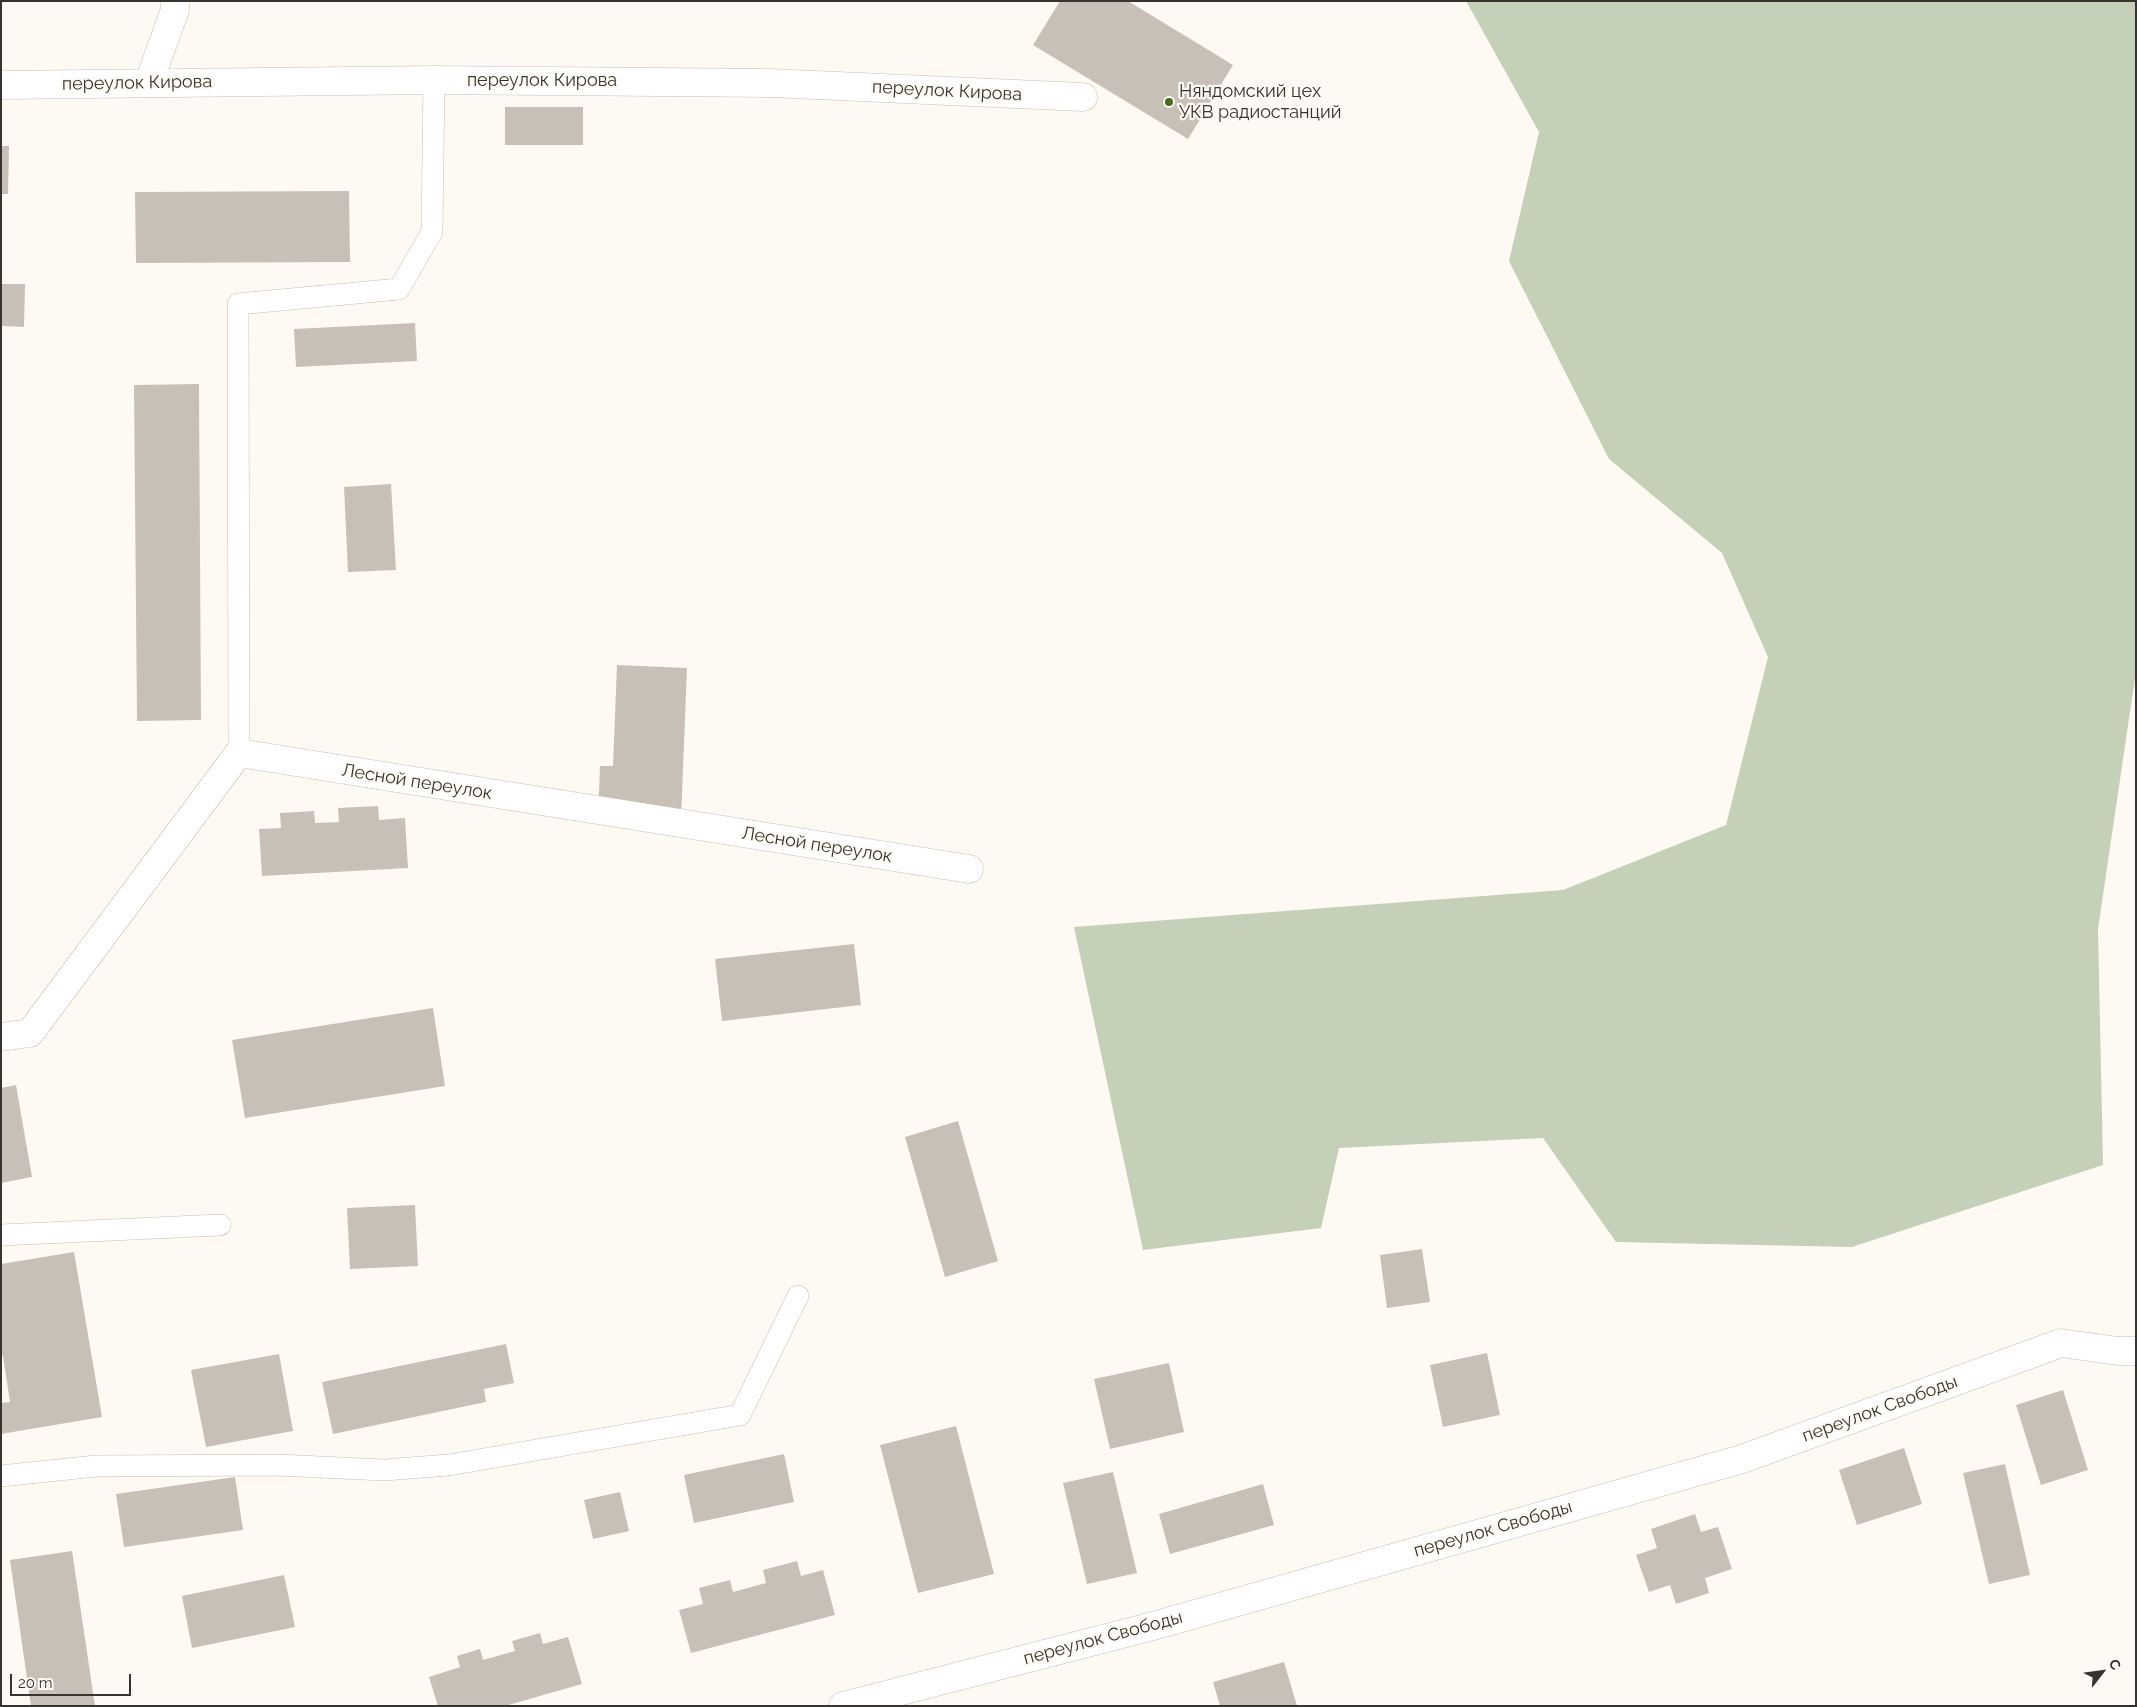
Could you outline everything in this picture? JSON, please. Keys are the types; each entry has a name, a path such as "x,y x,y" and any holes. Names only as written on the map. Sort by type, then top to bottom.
{"street":[{"path":"149,82 175,10 175,1"},
{"name":"переулок Кирова","path":"1,85 434,80 770,83 1083,97"},
{"path":"1,1037 30,1033 239,753"},
{"name":"Лесной переулок","path":"239,753 969,869"},
{"name":"переулок Свободы","path":"844,1706 1153,1626 1742,1459 2061,1343 2118,1351 2136,1351"}],"lane":[{"path":"239,753 238,304 398,289 432,232 434,80"},
{"path":"1,1235 220,1225"},
{"path":"1,1476 96,1466 277,1465 384,1470 449,1465 740,1415 798,1296"}],"green space":[{"path":"1466,1 2136,1 2136,671 2098,929 2103,1165 1852,1247 1616,1242 1543,1138 1339,1148 1321,1228 1143,1250 1074,927 1563,890 1726,825 1768,657 1722,553 1609,459 1509,261 1539,132"}],"building":[{"name":"Няндомский цех УКВ радиостанций","path":"1060,1 1128,1 1233,65 1188,139 1033,45"},
{"path":"505,107 583,107 583,145 505,145"},
{"path":"1,146 9,146 8,194 1,194"},
{"path":"349,191 350,262 136,263 135,192"},
{"path":"1,284 25,284 24,327 1,326"},
{"path":"415,323 417,361 296,367 294,329"},
{"path":"199,384 201,720 137,721 134,385"},
{"path":"391,484 396,570 348,572 344,487"},
{"path":"617,665 687,668 681,820 598,817 600,766 613,766"},
{"path":"378,806 379,820 405,818 408,868 262,876 259,829 281,828 280,813 314,811 315,823 339,822 338,808"},
{"path":"854,944 861,1005 722,1021 715,959"},
{"path":"433,1008 445,1086 245,1118 232,1040"},
{"path":"16,1085 32,1177 1,1183 1,1088"},
{"path":"958,1121 998,1261 945,1277 905,1137"},
{"path":"415,1205 418,1266 350,1269 347,1208"},
{"path":"1422,1249 1430,1302 1387,1308 1380,1255"},
{"path":"74,1252 102,1417 1,1434 1,1403 10,1402 3,1356 1,1356 1,1264"},
{"path":"506,1344 514,1383 484,1389 486,1402 333,1434 322,1382"},
{"path":"1487,1353 1500,1415 1443,1427 1430,1365"},
{"path":"279,1354 293,1431 206,1447 191,1370"},
{"path":"1169,1363 1184,1432 1110,1449 1094,1379"},
{"path":"2063,1390 2088,1470 2041,1485 2016,1405"},
{"path":"956,1426 994,1574 918,1593 880,1445"},
{"path":"1904,1448 1922,1504 1857,1525 1839,1470"},
{"path":"784,1454 794,1502 694,1523 684,1475"},
{"path":"2005,1464 2030,1575 1989,1584 1963,1473"},
{"path":"1113,1472 1137,1573 1087,1584 1063,1483"},
{"path":"235,1477 243,1530 124,1547 116,1494"},
{"path":"1263,1484 1274,1525 1170,1554 1159,1514"},
{"path":"620,1492 629,1531 593,1539 584,1500"},
{"path":"1695,1514 1701,1532 1718,1527 1732,1569 1705,1578 1709,1593 1676,1604 1670,1585 1649,1592 1636,1555 1657,1548 1651,1529"},
{"path":"72,1551 95,1706 31,1706 10,1560"},
{"path":"797,1561 801,1576 823,1570 835,1615 691,1653 679,1610 703,1604 699,1588 730,1580 733,1592 766,1583 763,1570"},
{"path":"284,1575 295,1627 192,1648 182,1596"},
{"path":"540,1633 543,1644 568,1637 582,1684 505,1706 438,1706 429,1677 460,1667 457,1656 480,1649 483,1660 515,1651 512,1641"},
{"path":"1284,1662 1297,1706 1220,1706 1213,1682"}],"place":[{"name":"Няндомский цех УКВ радиостанций","path":"1169,102"}]}
